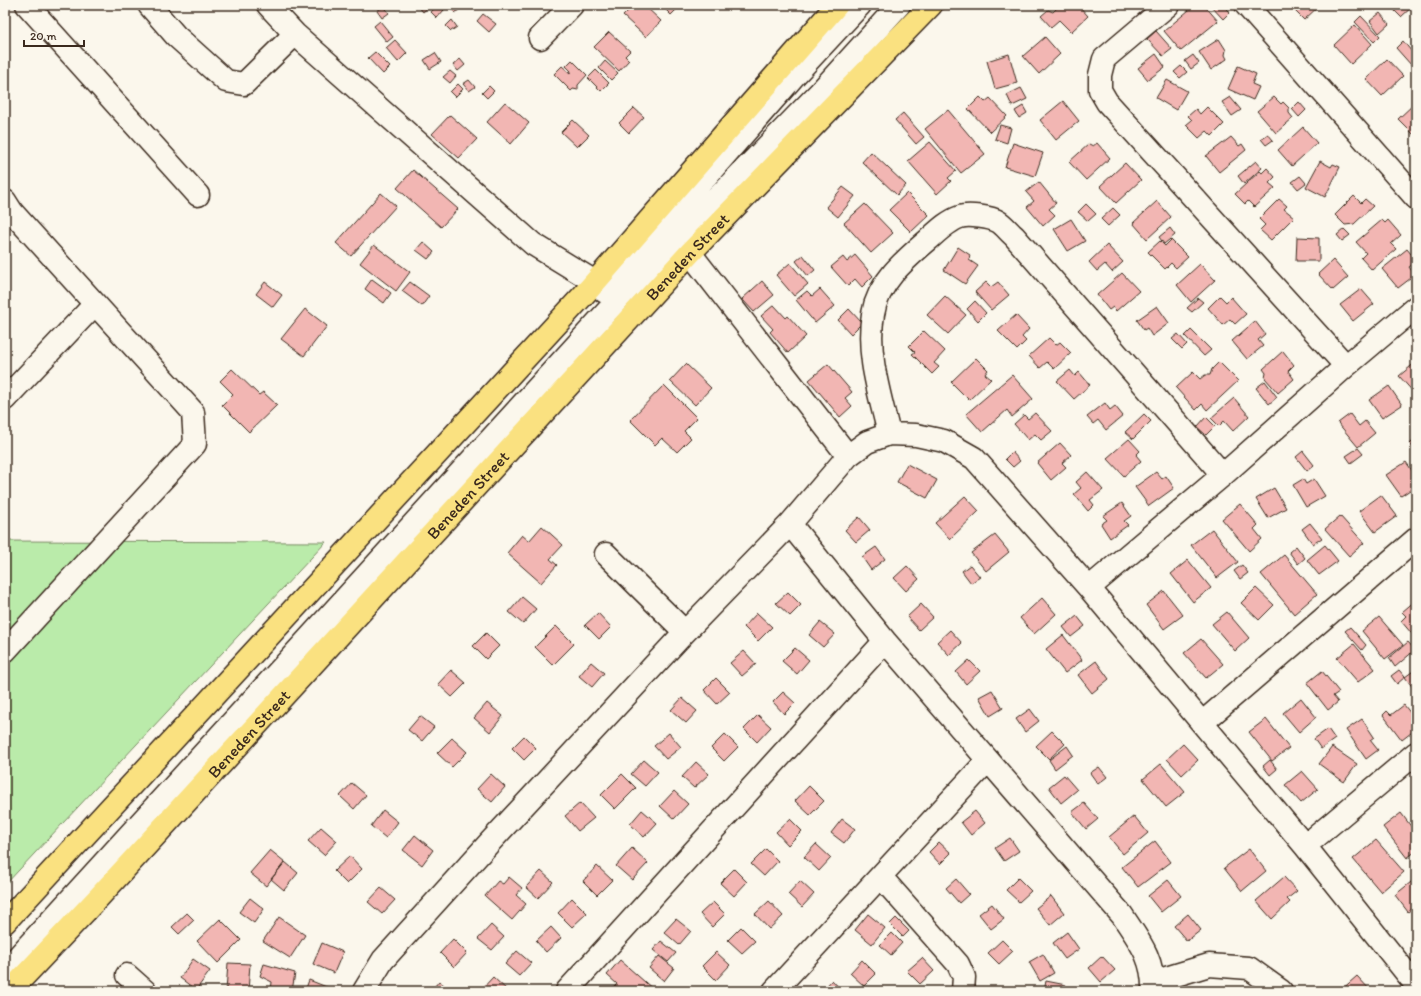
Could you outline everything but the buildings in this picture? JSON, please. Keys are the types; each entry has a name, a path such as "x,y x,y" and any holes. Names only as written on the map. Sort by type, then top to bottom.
{"main road":[{"path":"5,922 595,282 837,5"},
{"name":"Beneden Street","path":"10,991 98,898 690,254 931,5"}],"street":[{"path":"27,5 198,195"},
{"path":"149,5 176,36 226,81 244,84 295,34"},
{"path":"268,5 295,34 533,244 595,282"},
{"path":"540,38 572,5"},
{"path":"5,951 617,278 795,75 860,5"},
{"path":"5,971 625,292 820,92 899,5"},
{"path":"1168,5 1104,60 1100,75 1100,90 1107,102 1346,366"},
{"path":"1246,5 1416,198"},
{"path":"5,201 12,212 193,412 195,444 5,651"},
{"path":"889,434 871,354 873,312 879,297 886,283 899,265 940,229 961,216 983,216 998,221 1014,236 1223,475"},
{"path":"690,254 848,456"},
{"path":"5,399 95,304"},
{"path":"1089,588 1223,475 1346,366 1416,307"},
{"path":"364,991 383,960 486,846 685,632 790,524 848,456 867,442 889,434 916,435 944,441 974,458 1089,588 1305,846 1416,985"},
{"path":"790,524 885,641 1122,915 1146,952 1151,965 1153,986 1209,965 1249,968 1281,991"},
{"path":"1202,723 1416,539"},
{"path":"606,554 685,632"},
{"path":"566,991 885,641"},
{"path":"1305,846 1416,753"},
{"path":"774,991 988,760"},
{"path":"881,877 958,964 964,977 963,991"},
{"path":"127,975 145,991"}],"green space":[{"path":"5,541 326,542 5,885"}]}
